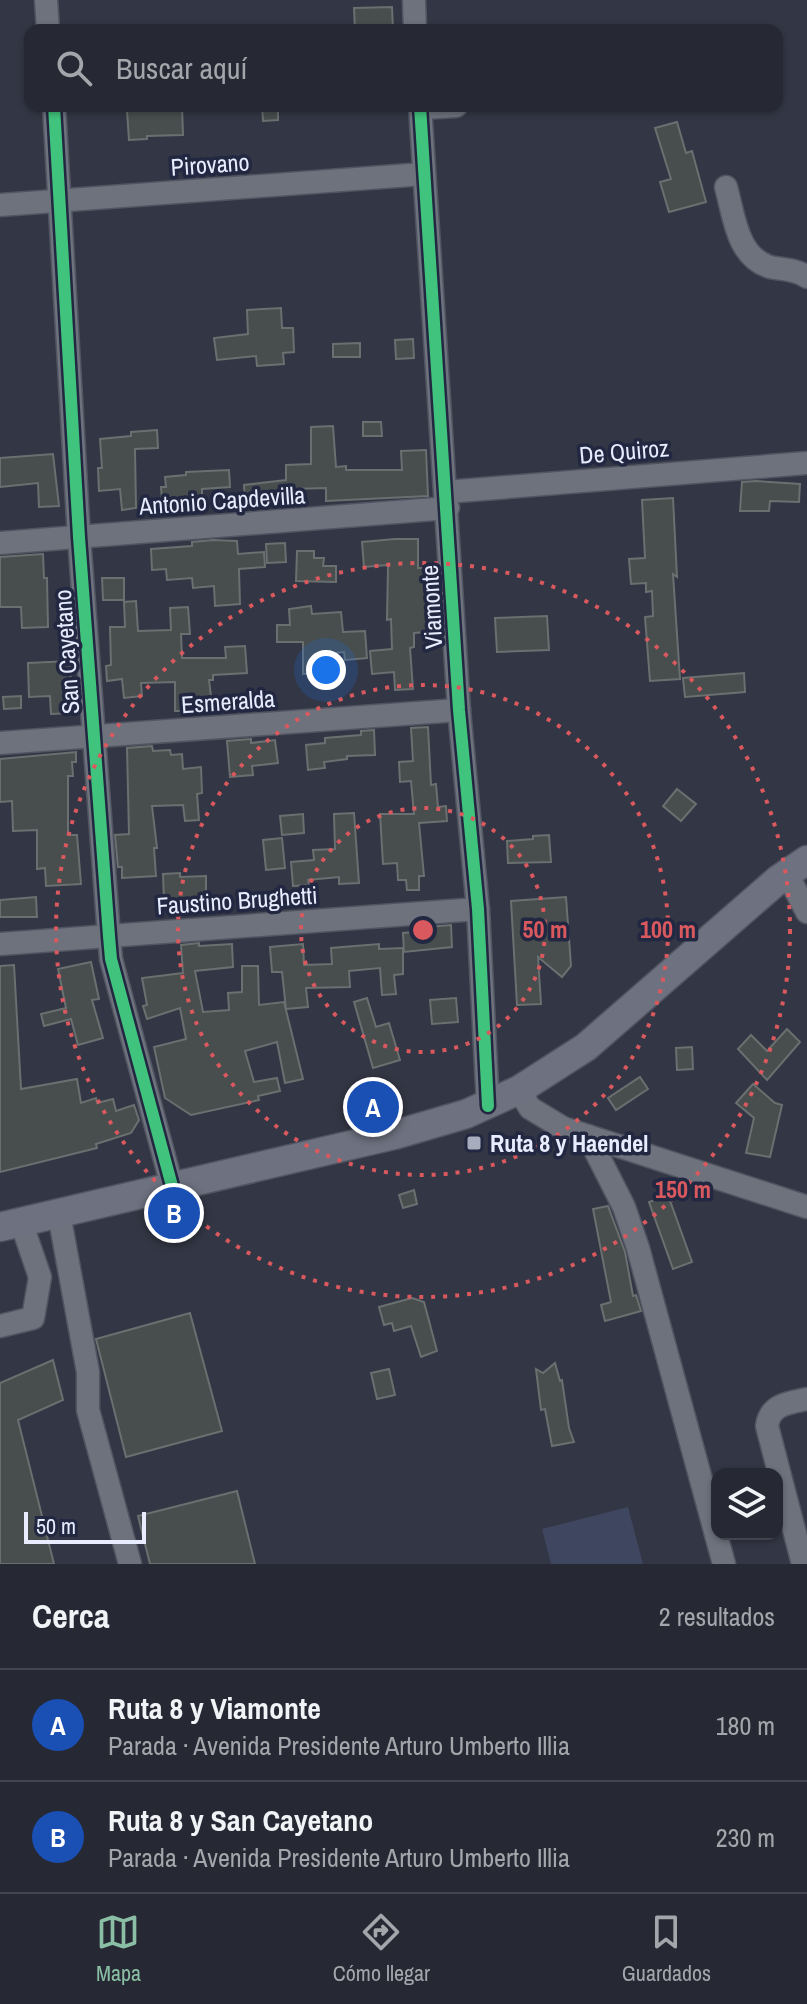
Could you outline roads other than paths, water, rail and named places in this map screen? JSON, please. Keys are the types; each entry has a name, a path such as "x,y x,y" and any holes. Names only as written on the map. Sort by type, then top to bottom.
{"main road":[{"path":"11,1224 394,1135 488,1106 586,1047 797,867"}],"street":[{"path":"46,0 48,24"},
{"path":"414,0 415,24"},
{"name":"San Cayetano","path":"55,112 79,537 111,959 172,1186"},
{"name":"Viamonte","path":"420,112 459,710 478,909 488,1106"},
{"name":"Pirovano","path":"0,205 424,174"},
{"path":"726,187 742,242 751,257 768,266 800,272 807,277"},
{"name":"De Quiroz","path":"447,500 807,463"},
{"name":"Antonio Capdevilla","path":"0,543 447,500"},
{"name":"Esmeralda","path":"0,743 459,710"},
{"path":"797,867 807,912"},
{"name":"Faustino Brughetti","path":"0,944 478,909"},
{"path":"519,1090 530,1108 541,1117 588,1136 807,1207"},
{"path":"588,1136 624,1207 638,1248 724,1564"},
{"path":"59,1214 88,1372 88,1410 130,1564"},
{"path":"0,1326 33,1318 40,1277 11,1224"},
{"path":"803,1564 767,1426 769,1416 777,1406 807,1399"}],"place":[{"name":"Ruta 8 y Viamonte","path":"373,1107"},
{"name":"Ruta 8 y Haendel","path":"474,1143"},
{"name":"Ruta 8 y San Cayetano","path":"174,1213"}]}
